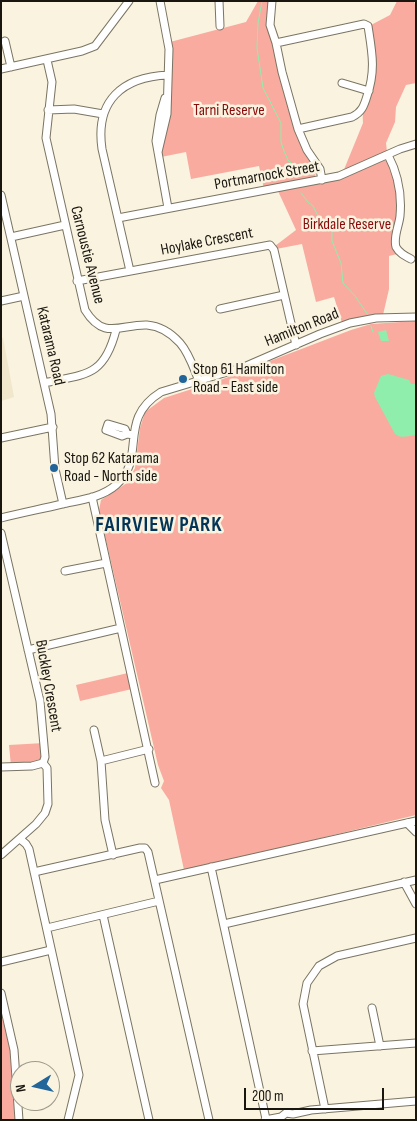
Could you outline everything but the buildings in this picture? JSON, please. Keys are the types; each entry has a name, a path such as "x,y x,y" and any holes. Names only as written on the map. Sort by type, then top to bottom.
{"street":[{"path":"1,70 47,60 95,46 129,1"},
{"path":"160,1 168,42 168,75 166,114 158,152 168,208"},
{"path":"219,1 220,26"},
{"path":"272,1 270,25 282,72 298,128 307,150 317,164 322,180"},
{"path":"276,43 364,24 368,26 374,67 369,91 362,110 341,120 298,128"},
{"path":"5,40 11,67"},
{"name":"Carnoustie Avenue","path":"47,60 52,82 46,138 83,306 87,314 98,324 116,330"},
{"path":"130,271 100,138 103,114 116,94 133,81 168,75"},
{"path":"342,83 369,91"},
{"path":"48,110 74,108 103,114"},
{"name":"Portmarnock Street","path":"118,218 322,180 349,173 388,154 416,144"},
{"path":"388,154 394,165 400,185 400,217 395,241 401,254 411,259"},
{"name":"Katarama Road","path":"1,195 53,427 55,469 63,504"},
{"path":"11,238 65,225"},
{"name":"Hoylake Crescent","path":"78,281 270,245 274,250 296,345"},
{"path":"220,308 284,294"},
{"path":"1,302 24,296"},
{"name":"Hamilton Road","path":"1,518 92,497 111,489 124,476 131,460 130,434 137,418 150,400 166,390 244,366 350,323 376,318 416,317"},
{"path":"44,383 84,375 93,371 109,353 116,330 145,325 164,330 183,347 200,381"},
{"path":"1,438 53,427"},
{"path":"92,497 155,783"},
{"name":"Buckley Crescent","path":"1,533 40,701 45,757 43,763 47,768 47,809 42,818 1,855"},
{"path":"65,571 106,563"},
{"path":"28,650 121,628"},
{"path":"94,730 101,761 105,820 113,855"},
{"path":"101,761 149,749"},
{"path":"1,767 32,766 43,763"},
{"path":"155,880 416,821"},
{"path":"407,823 416,832"},
{"path":"20,839 29,849 79,1075 68,1120"},
{"path":"34,872 144,848 148,852 209,1120"},
{"path":"211,868 266,1120 286,1113 293,1117 311,1110 416,1101"},
{"path":"224,924 416,880"},
{"path":"404,882 416,904"},
{"path":"47,928 159,901"},
{"path":"103,915 149,1120"},
{"path":"325,1109 312,1051 304,998 307,983 319,966 337,956 416,938"},
{"path":"1,962 51,950"},
{"path":"1,993 14,1050 19,1120"},
{"path":"372,1008 380,1046"},
{"path":"312,1051 416,1043"}],"shaded area":[{"path":"386,330 389,341 381,341 378,332"},
{"path":"1,338 3,338 14,397 1,401"},
{"path":"388,374 409,380 411,384 416,384 416,435 397,436 375,397 374,393 381,376"}],"green space":[{"name":"Tarni Reserve","path":"258,1 269,1 267,26 276,53 295,129 304,151 317,170 314,178 264,189 259,166 191,179 186,152 161,157 170,42 246,22"},
{"path":"397,1 414,1 416,8 416,83 406,85 396,107 395,122 386,143 387,152 343,172 363,123 363,112 373,86 376,60 371,25 390,15"},
{"name":"Birkdale Reserve","path":"385,160 391,167 395,177 398,218 397,254 389,256 389,289 383,315 342,323 334,297 316,302 302,244 276,249 275,246 296,230 278,191 340,179"},
{"path":"416,321 416,815 185,871 169,800 161,788 164,781 158,765 99,510 101,500 127,483 135,468 140,428 145,412 164,398 223,379 351,330 371,324"},
{"path":"128,673 132,689 80,701 76,685"},
{"path":"44,743 43,763 11,766 9,745"},
{"path":"1,1012 10,1050 10,1111 14,1111 15,1120 1,1120"}],"waterway":[{"path":"262,1 258,23 257,48 263,88 281,123 281,142 297,177"},
{"path":"301,193 313,206 319,218 332,230 332,241 341,263 343,283 368,315"},
{"path":"371,326 373,332"}],"place":[{"name":"Stop 61 Hamilton Road - East side","path":"183,379"},
{"name":"Stop 62 Katarama Road - North side","path":"54,468"}],"district":[{"name":"FAIRVIEW PARK","path":"159,526"}]}
